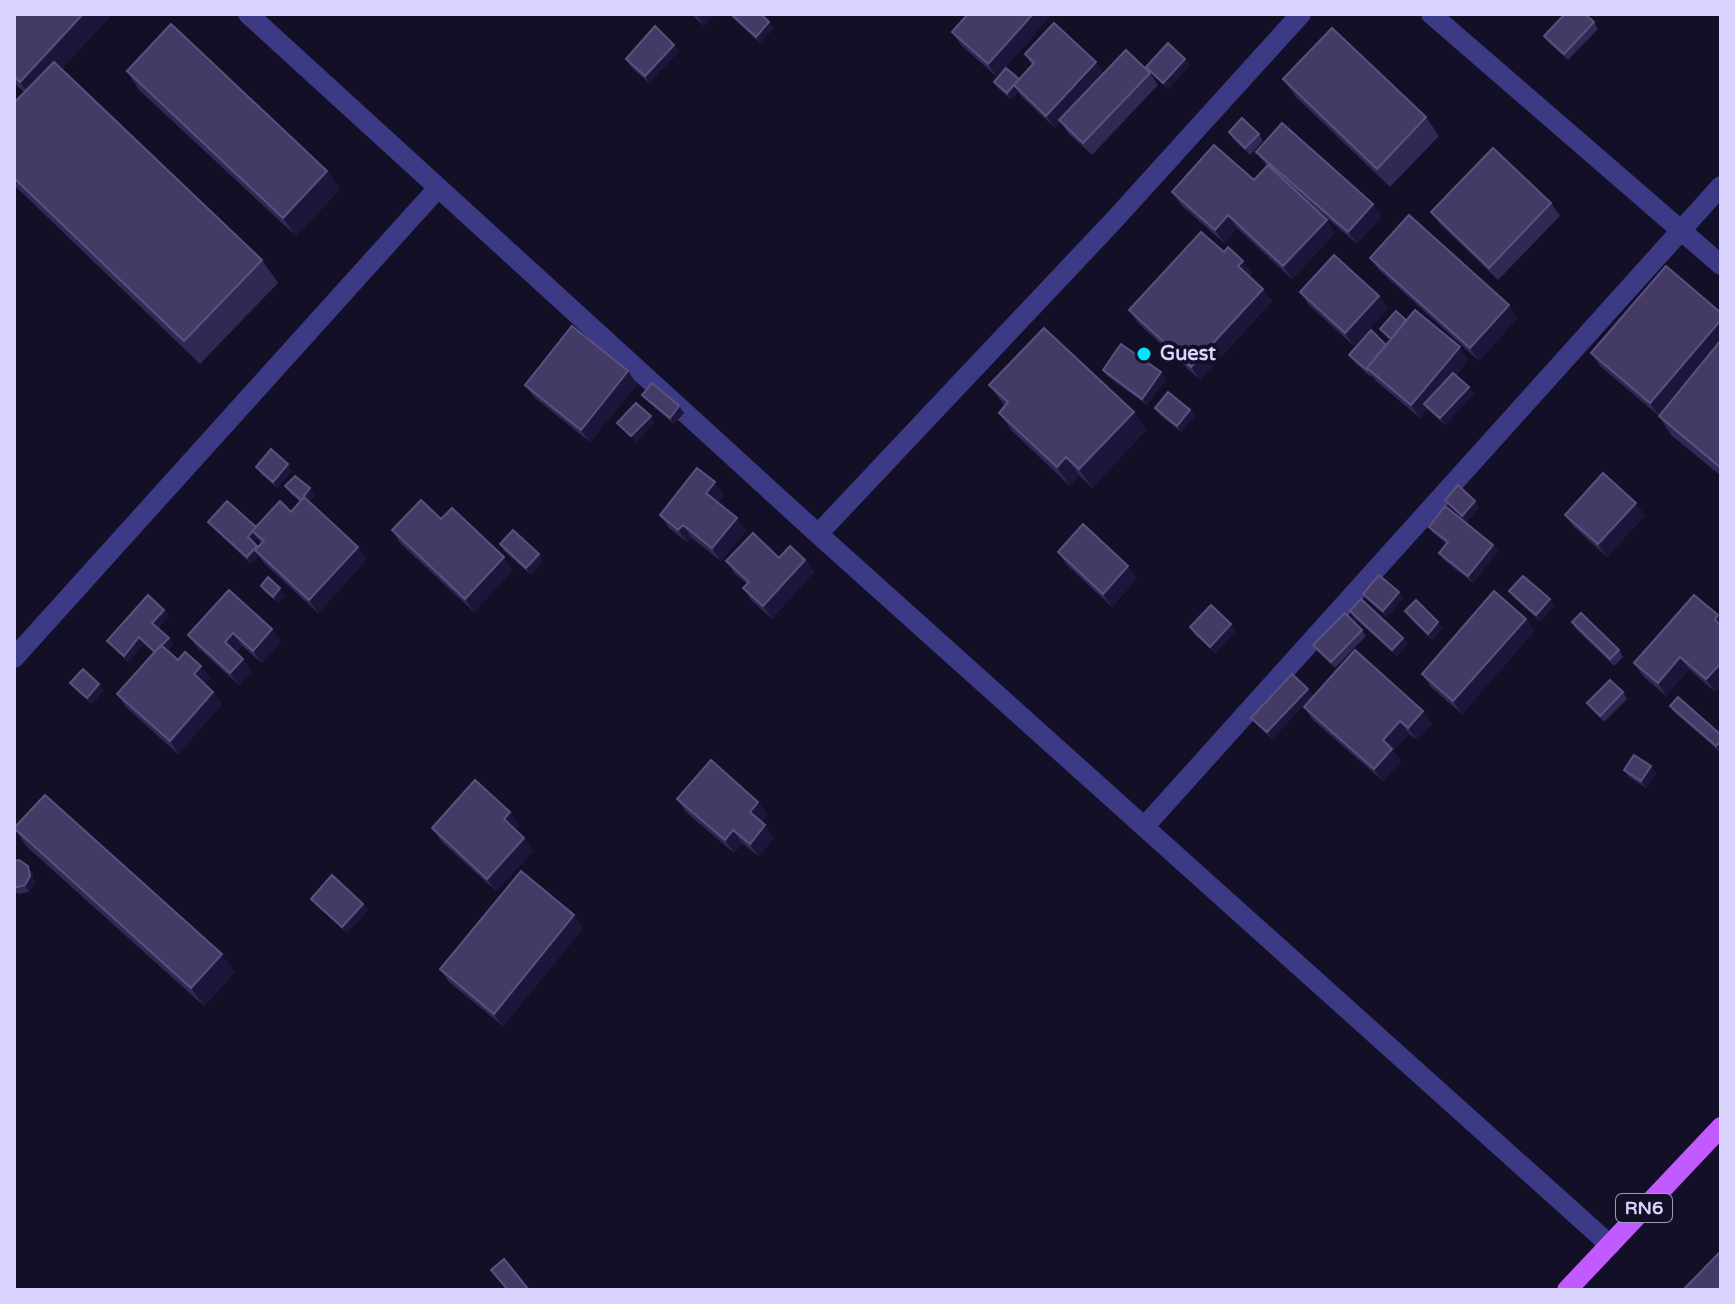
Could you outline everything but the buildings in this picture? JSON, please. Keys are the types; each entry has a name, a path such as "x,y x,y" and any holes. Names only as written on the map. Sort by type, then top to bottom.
{"main road":[{"name":"RN6","path":"1567,1290 1721,1127"}],"street":[{"path":"248,14 818,534 1610,1245"},
{"path":"818,534 1116,218 1301,14"},
{"path":"1431,14 1721,265"},
{"path":"1144,827 1721,186"},
{"path":"14,658 438,188"}],"place":[{"name":"Guest","path":"1144,354"}]}
